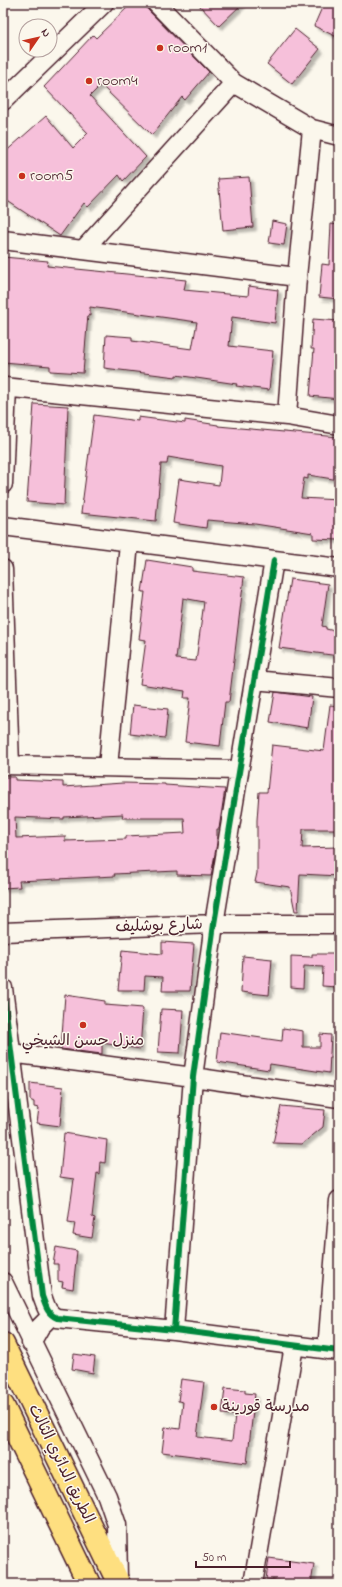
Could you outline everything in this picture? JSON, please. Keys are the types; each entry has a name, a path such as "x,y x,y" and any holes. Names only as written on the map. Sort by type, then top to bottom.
{"highway":[{"name":"الطريق الدائري الثالث","path":"3,1344 118,1583"},
{"name":"الطريق الدائري الثالث","path":"3,1406 89,1584"}],"street":[{"path":"3,101 104,3"},
{"path":"156,3 234,83 312,129 339,136"},
{"path":"83,250 234,83"},
{"path":"287,416 297,277 312,129"},
{"path":"3,240 297,277"},
{"path":"3,484 5,387 287,416 339,425"},
{"path":"3,526 129,543 339,568"},
{"path":"108,767 129,543"},
{"path":"174,1330 193,1077 214,924 238,770 274,560"},
{"path":"3,569 7,765 238,770"},
{"path":"254,680 339,688"},
{"name":"شارع بوشليف","path":"3,932 214,924 339,924"},
{"path":"3,988 42,1296 51,1316 64,1319 174,1330 333,1350 339,1200"},
{"path":"11,1053 339,1098"},
{"path":"3,1282 31,1343 107,1496 117,1525 118,1583"},
{"path":"31,1343 40,1327 51,1316"},
{"path":"253,1584 294,1346"}],"building":[{"path":"132,3 146,3 148,10 209,72 185,100 182,97 152,135 101,85 90,96 146,157 123,181 119,175 88,207 84,203 60,236 3,198 3,154 46,116 73,148 88,133 44,87 93,35 96,38"},
{"path":"197,3 243,3 219,26"},
{"path":"324,3 339,3 339,38 314,26"},
{"path":"295,29 320,49 292,84 267,64"},
{"path":"249,177 253,227 223,230 218,179"},
{"path":"272,221 287,224 284,245 269,243"},
{"path":"331,224 339,225 339,299 319,297 322,264 329,265"},
{"path":"3,257 48,261 47,266 186,280 184,290 248,296 249,286 278,290 275,323 232,317 229,346 273,351 269,390 236,386 237,384 176,375 176,377 104,368 106,335 132,337 132,341 192,349 197,322 90,307 83,373 50,371 50,366 3,362 5,304 3,304"},
{"path":"313,319 339,321 339,399 310,396 314,349 311,349"},
{"path":"34,404 68,406 64,505 27,502"},
{"path":"94,415 138,421 138,417 185,423 185,420 218,426 339,437 339,480 308,475 308,479 304,478 301,498 339,500 339,540 313,539 313,533 255,524 207,520 206,528 173,523 179,479 219,485 221,466 168,457 167,464 161,464 156,521 81,513"},
{"path":"147,560 192,567 192,571 244,577 229,702 225,702 220,746 185,742 190,698 184,698 185,691 140,684 146,640 139,639 145,592 142,592","holes":["183,598 204,602 196,661 176,659"]},
{"path":"290,579 328,584 322,626 326,627 326,629 339,632 339,656 279,648"},
{"path":"275,692 312,697 308,728 270,722"},
{"path":"133,705 168,709 165,738 130,734"},
{"path":"330,705 339,706 339,829 303,829 302,848 339,847 339,876 300,874 298,911 295,911 290,887 255,882 257,873 257,820 259,792 267,792 272,745 324,751"},
{"path":"3,777 15,777 15,780 63,782 63,787 123,783 165,784 225,789 219,829 217,829 217,843 211,876 177,875 177,871 114,874 115,876 19,881 20,887 3,888","holes":["123,814 122,818 184,818 185,833 126,836 126,839 65,841 65,836 16,838 15,817 64,819 64,817"]},
{"path":"162,942 194,944 190,991 162,991 163,977 145,976 144,990 118,990 122,950 162,954"},
{"path":"312,954 339,954 337,987 322,986 323,967 304,966 303,988 291,987 291,956 312,957"},
{"path":"243,956 272,959 269,995 241,992"},
{"path":"65,995 105,1001 105,1005 143,1008 140,1049 102,1043 102,1054 61,1049"},
{"path":"161,1009 183,1010 180,1053 158,1052"},
{"path":"283,1028 303,1031 303,1047 320,1047 320,1034 331,1035 329,1073 270,1064 269,1070 217,1062 220,1032 282,1041"},
{"path":"30,1083 63,1087 60,1126 37,1123 39,1108 34,1107 34,1102 30,1100"},
{"path":"281,1106 325,1110 323,1127 302,1144 273,1143"},
{"path":"64,1133 107,1140 105,1163 100,1162 99,1174 97,1173 92,1217 95,1218 92,1238 73,1235 75,1223 68,1222 74,1179 60,1177"},
{"path":"56,1247 77,1251 73,1289 62,1287 63,1282 58,1281 58,1264 53,1264"},
{"path":"74,1354 95,1357 93,1373 72,1369"},
{"path":"181,1379 204,1382 197,1437 232,1441 235,1415 222,1414 225,1388 245,1390 245,1393 255,1394 247,1463 162,1452 165,1427 180,1429 183,1402 178,1401"},
{"path":"269,1558 314,1564 311,1584 266,1579"}],"cycle path":[{"path":"174,1330 193,1077 214,924 274,560"},
{"path":"3,988 42,1296 47,1309 51,1314 57,1318 174,1330 339,1351"}],"place":[{"name":"room1","path":"160,48"},
{"name":"room4","path":"89,81"},
{"name":"room5","path":"22,176"},
{"name":"منزل حسن الشيخي","path":"83,1025"},
{"name":"مدرسة قورينة","path":"214,1407"}]}
